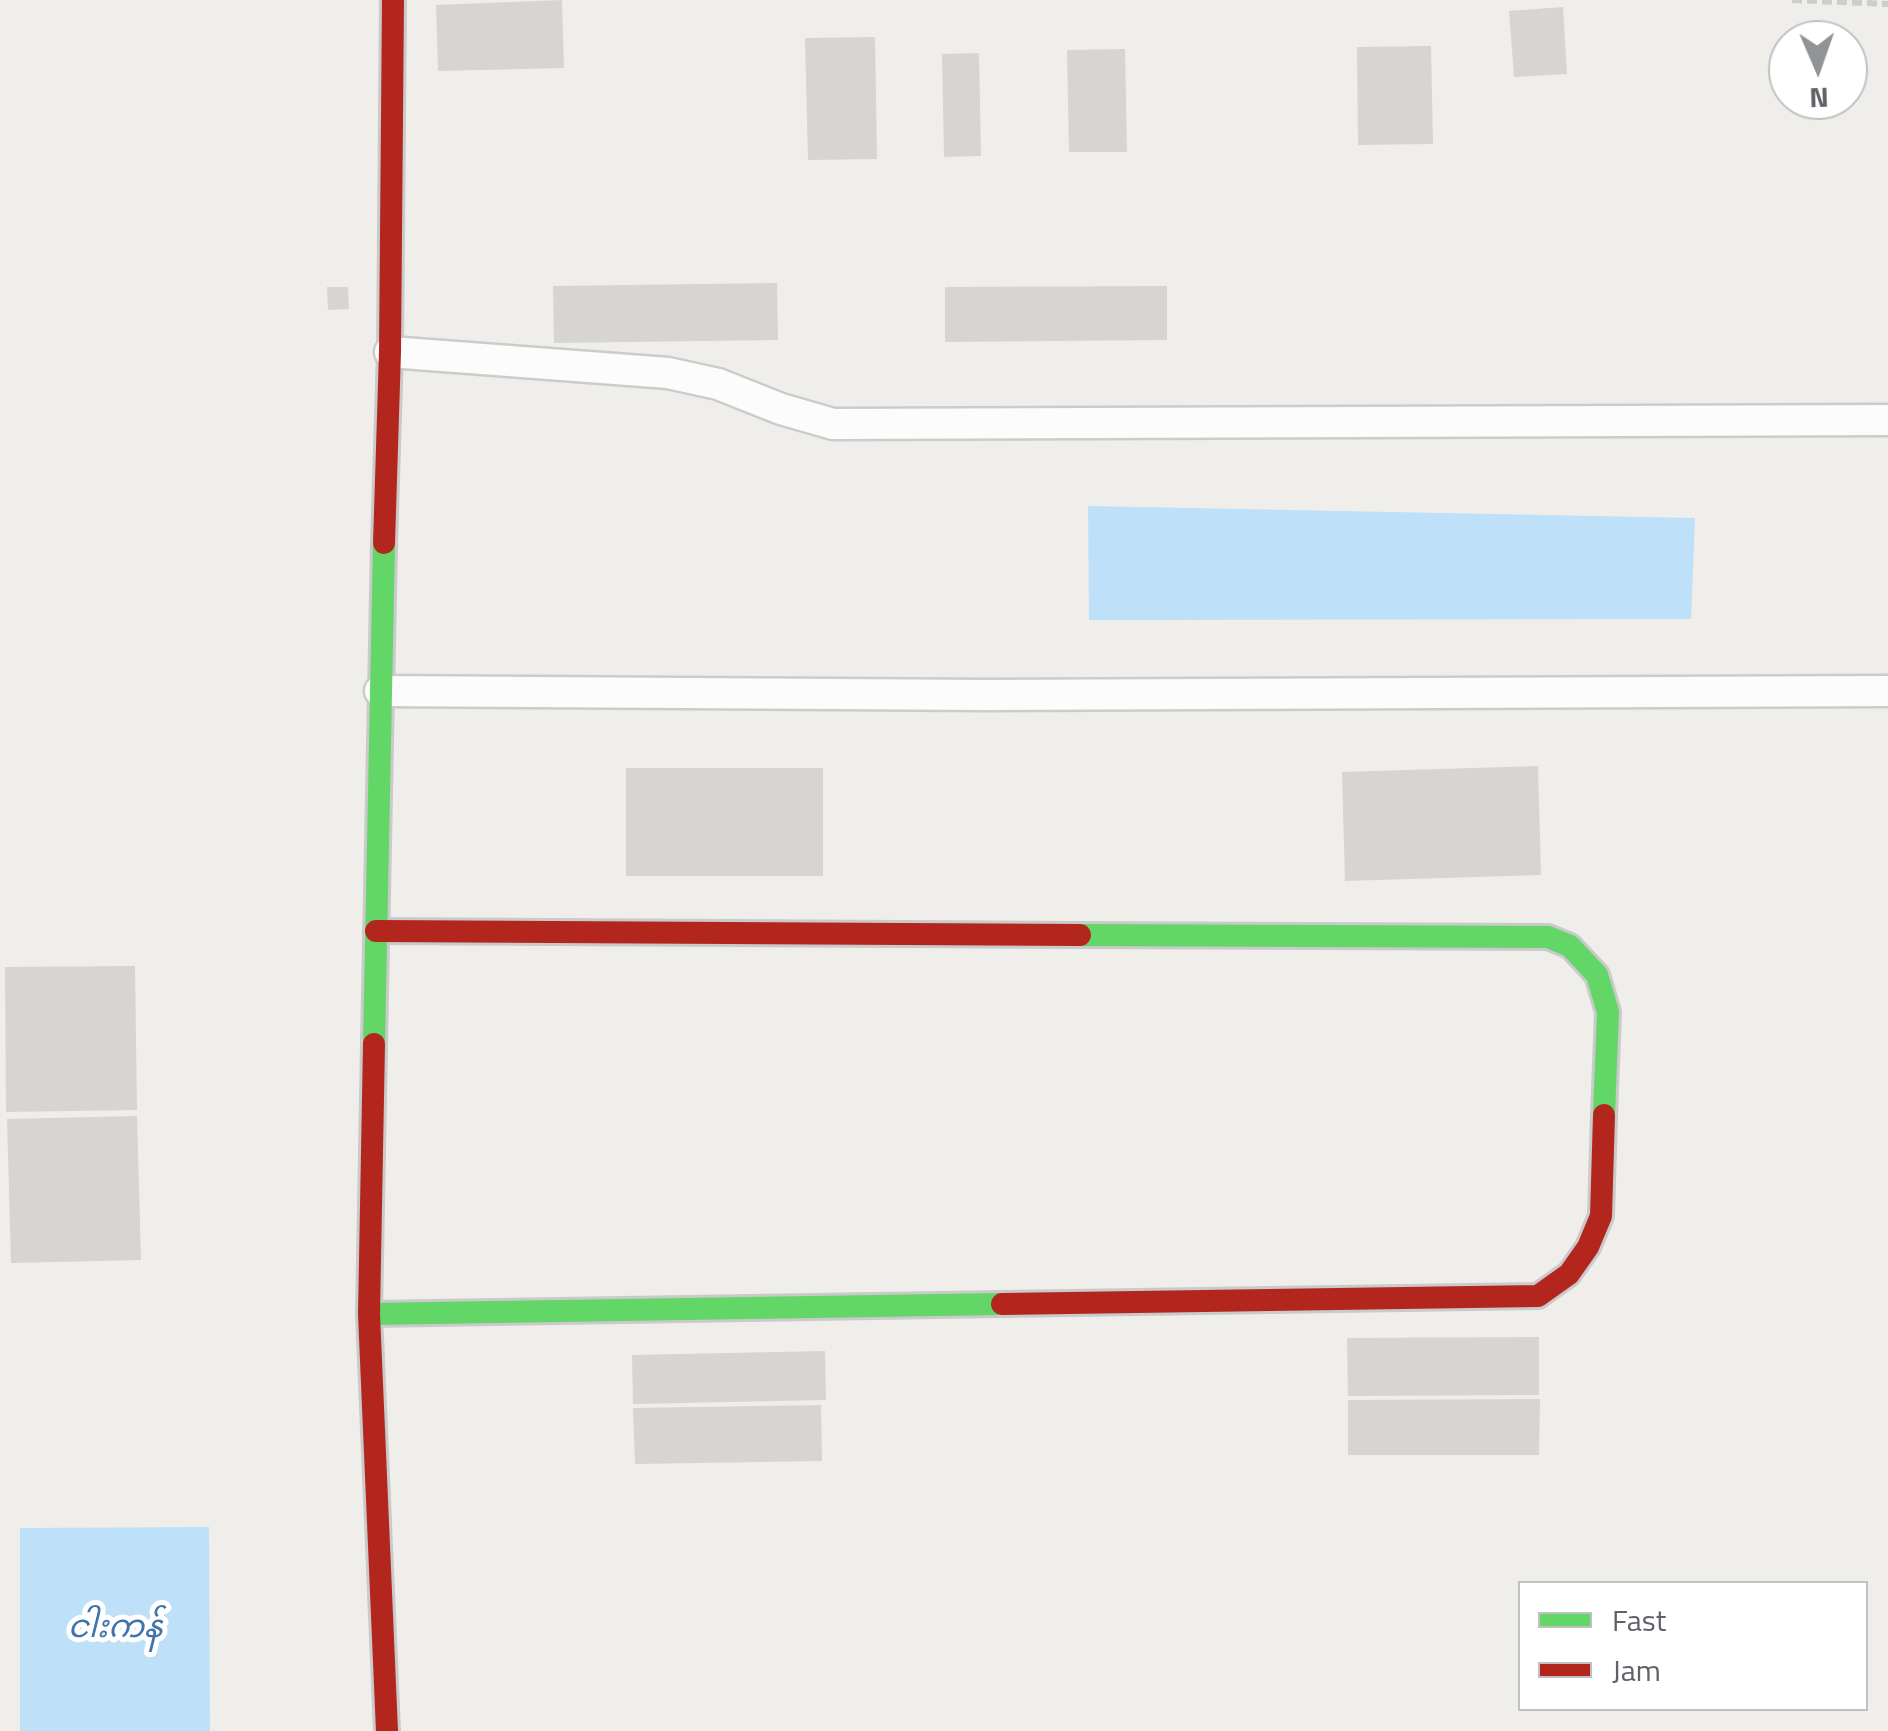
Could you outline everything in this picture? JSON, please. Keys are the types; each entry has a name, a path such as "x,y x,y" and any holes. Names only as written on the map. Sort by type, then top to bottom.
{"street":[{"path":"387,1731 370,1314 390,352 392,0"},
{"path":"390,352 668,373 718,384 832,424 1888,420"},
{"path":"380,691 986,695 1888,690"},
{"path":"370,1314 1538,1296 1563,1281 1582,1259 1601,1216 1608,1012 1597,975 1570,946 1548,937 376,931"}],"path":[{"path":"1792,0 1888,4"}],"water":[{"path":"1088,506 1695,518 1691,619 1089,620"},
{"name":"ငါးကန်","path":"209,1527 210,1731 20,1731 20,1528"}],"building":[{"path":"562,0 564,68 438,71 436,5"},
{"path":"1563,7 1567,74 1514,77 1509,11"},
{"path":"875,37 877,159 808,160 805,38"},
{"path":"1431,46 1433,144 1358,145 1357,47"},
{"path":"1125,49 1127,152 1069,152 1067,50"},
{"path":"979,53 981,156 944,157 942,54"},
{"path":"777,283 778,340 554,343 553,286"},
{"path":"1167,286 1167,340 945,342 945,287"},
{"path":"327,287 348,287 349,309 328,310"},
{"path":"1538,766 1541,875 1345,881 1342,772"},
{"path":"626,768 823,768 823,876 626,876"},
{"path":"135,966 137,1110 6,1112 5,967"},
{"path":"137,1116 141,1260 11,1263 7,1119"},
{"path":"1539,1337 1539,1395 1348,1396 1347,1338"},
{"path":"825,1351 826,1400 633,1404 632,1355"},
{"path":"1540,1399 1539,1455 1348,1455 1348,1400"},
{"path":"821,1405 822,1461 635,1464 633,1408"}],"traffic: fast":[{"path":"374,1044 384,543"},
{"path":"1080,935 1548,937 1570,946 1597,975 1608,1012 1604,1115"},
{"path":"369,1314 1002,1304"}],"traffic: jam":[{"path":"384,543 393,0"},
{"path":"376,931 1080,935"},
{"path":"374,1044 369,1314 387,1731"},
{"path":"1002,1304 1538,1296 1569,1274 1588,1247 1601,1216 1604,1115"}]}
